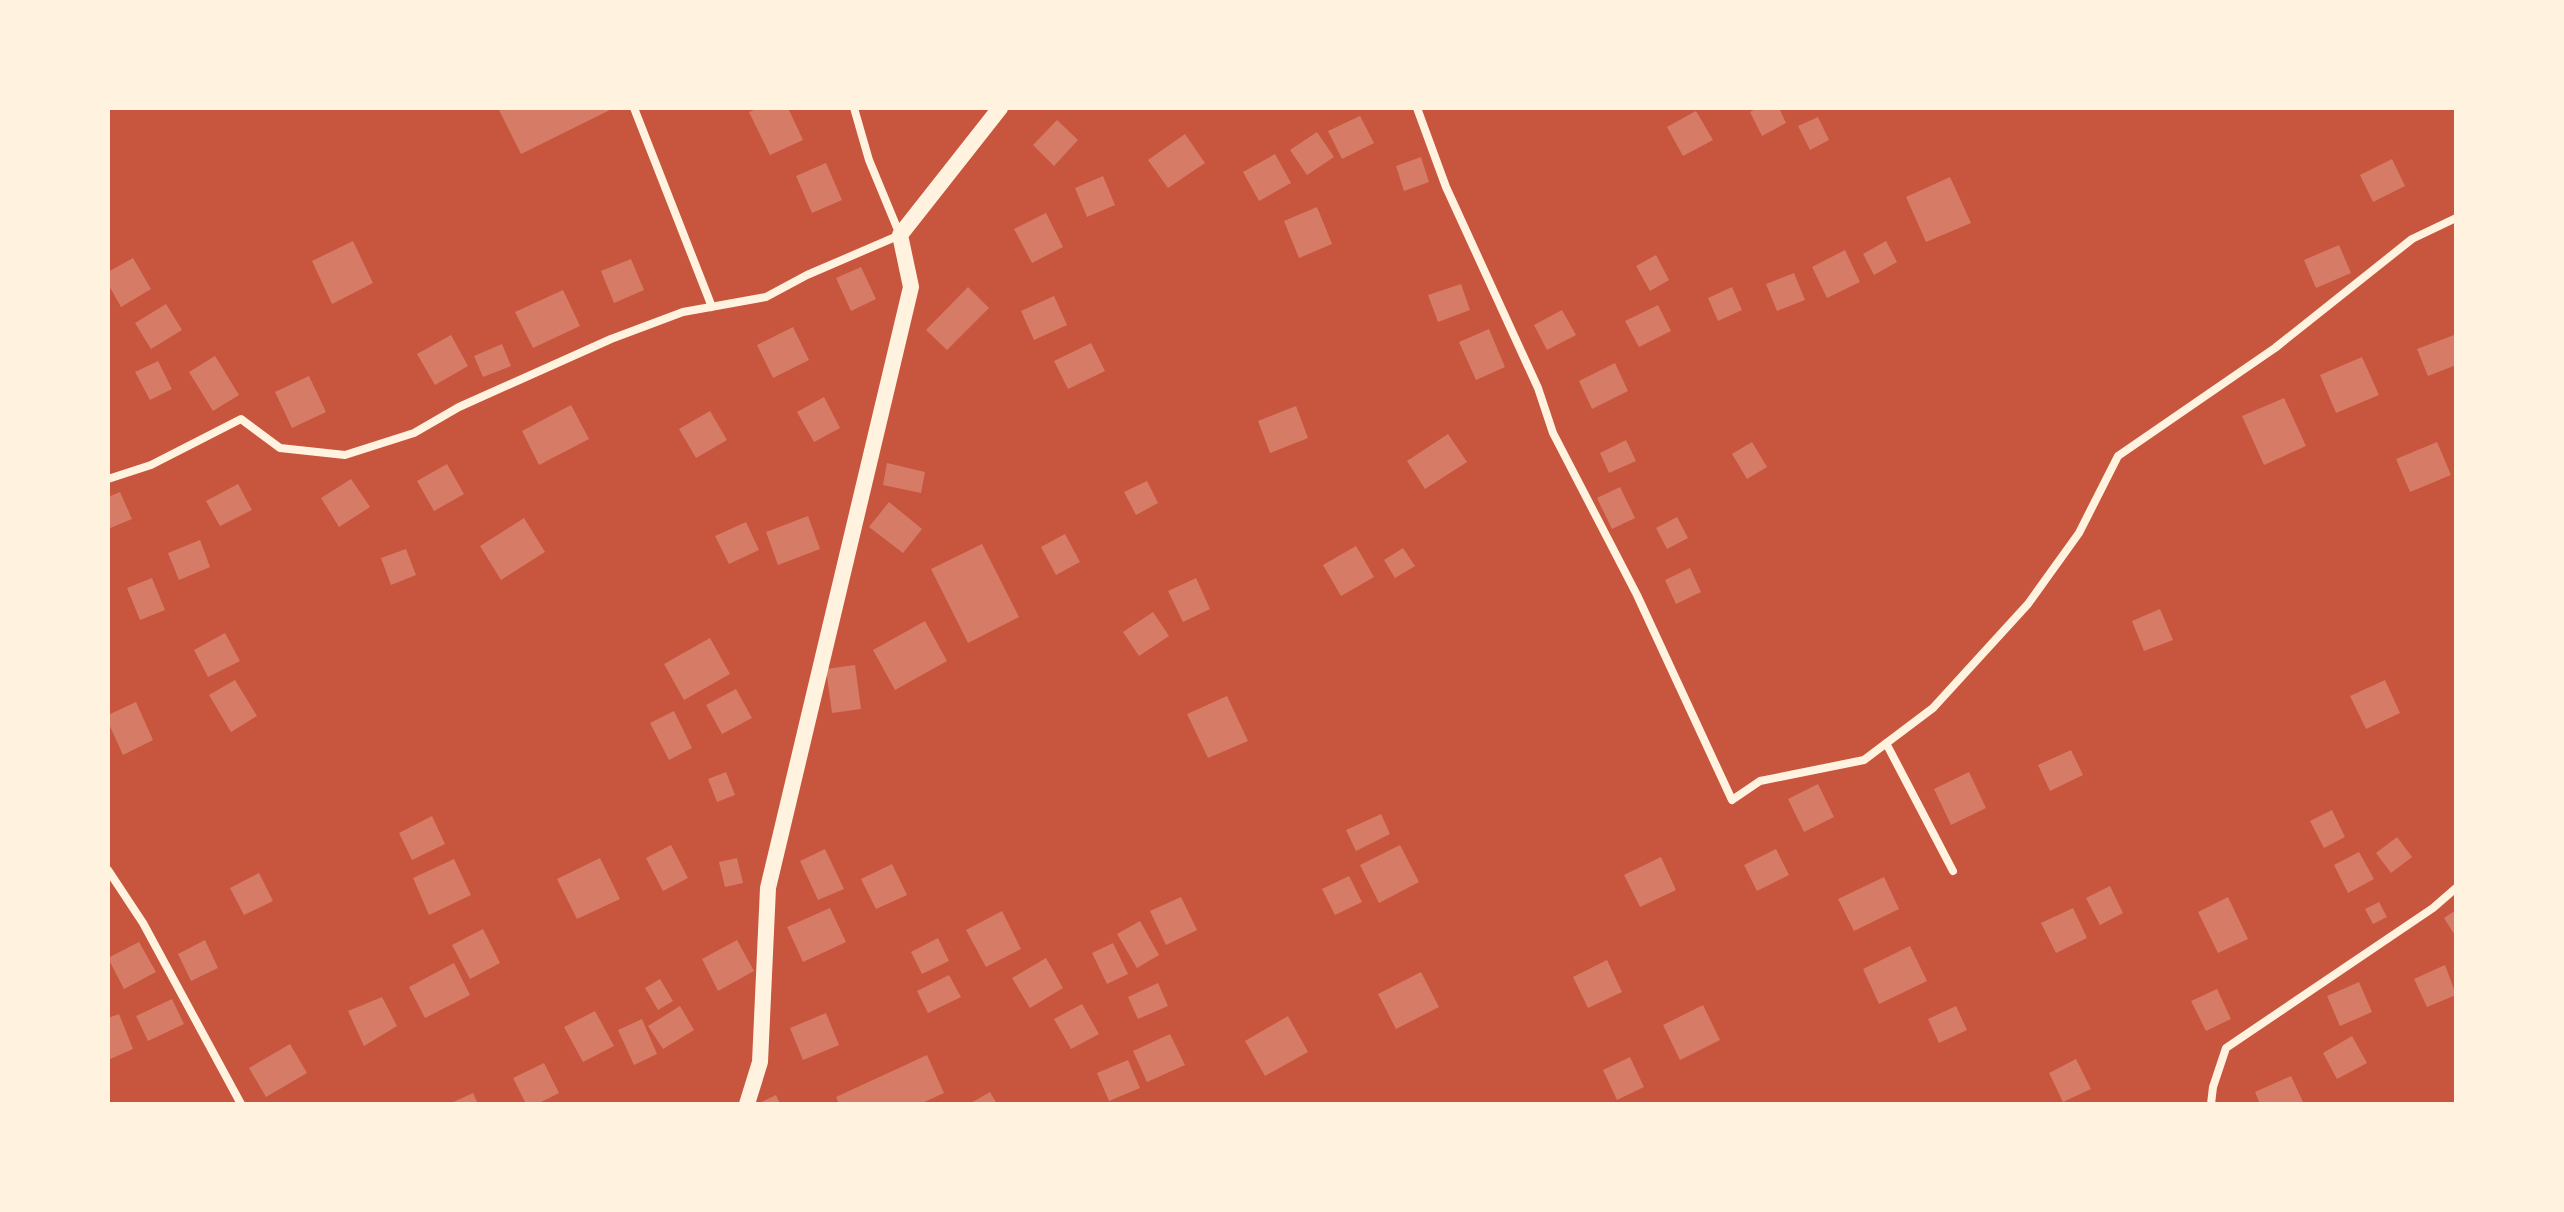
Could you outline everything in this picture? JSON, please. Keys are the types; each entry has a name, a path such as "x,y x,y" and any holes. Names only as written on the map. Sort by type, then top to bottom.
{"main road":[{"path":"747,1104 760,1062 768,888 911,287 900,235 1000,108"}],"street":[{"path":"634,108 712,307"},
{"path":"108,479 151,465 241,419 280,448 345,455 414,433 459,407 611,339 683,312 766,297 807,275 900,235 869,160 854,108"},
{"path":"1417,108 1456,210 1533,376 1553,433 1637,595 1732,800 1760,781 1864,760 1933,708 2028,604 2079,533 2118,456 2275,348 2412,239 2456,218"},
{"path":"1886,743 1953,871"},
{"path":"108,870 143,923 241,1104"},
{"path":"2211,1104 2213,1087 2226,1048 2433,908 2456,888"}],"building":[{"path":"498,108 614,108 521,154"},
{"path":"759,108 788,108 803,140 770,155 749,112"},
{"path":"1757,108 1779,108 1786,123 1762,136 1750,112"},
{"path":"1696,111 1713,140 1683,156 1667,127"},
{"path":"1360,116 1374,143 1342,159 1328,131"},
{"path":"1818,117 1829,140 1810,150 1798,126"},
{"path":"1057,120 1078,140 1054,166 1033,145"},
{"path":"1317,132 1334,157 1307,175 1290,150"},
{"path":"1185,134 1205,163 1168,188 1148,160"},
{"path":"1275,154 1291,183 1259,201 1243,172"},
{"path":"1421,157 1429,182 1404,191 1396,166"},
{"path":"2392,159 2405,186 2373,202 2360,175"},
{"path":"826,163 842,200 812,213 796,176"},
{"path":"1103,176 1115,205 1087,217 1075,188"},
{"path":"1950,177 1971,223 1926,242 1906,197"},
{"path":"1317,207 1332,244 1299,258 1284,221"},
{"path":"1046,213 1063,247 1032,263 1014,229"},
{"path":"353,241 373,283 332,304 312,261"},
{"path":"1886,241 1897,262 1874,275 1863,254"},
{"path":"2339,245 2351,273 2316,288 2304,260"},
{"path":"1845,250 1860,282 1827,298 1812,267"},
{"path":"1656,255 1669,280 1650,291 1636,266"},
{"path":"133,258 151,289 121,307 108,284 108,272"},
{"path":"631,259 644,290 614,303 601,271"},
{"path":"861,267 876,299 851,311 836,278"},
{"path":"1794,273 1805,300 1777,311 1766,284"},
{"path":"1461,284 1470,310 1438,322 1428,295"},
{"path":"968,287 989,308 947,350 926,330"},
{"path":"1732,287 1742,310 1718,321 1708,298"},
{"path":"563,290 580,326 533,348 515,312"},
{"path":"1054,296 1067,325 1034,340 1021,311"},
{"path":"166,304 182,330 151,349 135,323"},
{"path":"1658,305 1671,331 1639,347 1625,321"},
{"path":"1562,310 1576,335 1547,350 1534,325"},
{"path":"793,327 809,360 773,378 757,345"},
{"path":"1489,329 1505,367 1476,380 1459,342"},
{"path":"451,335 468,366 435,385 417,354"},
{"path":"2454,335 2456,365 2428,376 2417,349"},
{"path":"1091,343 1105,371 1068,389 1054,361"},
{"path":"502,344 511,366 483,377 474,356"},
{"path":"215,356 239,395 213,411 189,372"},
{"path":"2362,357 2379,395 2336,413 2320,375"},
{"path":"158,361 172,389 150,400 135,372"},
{"path":"1615,363 1628,391 1592,409 1579,381"},
{"path":"309,376 326,412 292,428 275,392"},
{"path":"824,397 840,428 814,442 797,412"},
{"path":"2284,398 2306,446 2264,465 2242,416"},
{"path":"571,405 589,439 539,465 522,431"},
{"path":"1296,406 1308,438 1270,453 1258,421"},
{"path":"710,411 727,440 696,458 679,429"},
{"path":"1448,434 1467,462 1425,489 1407,461"},
{"path":"1626,440 1636,461 1609,473 1600,453"},
{"path":"1752,442 1767,467 1747,479 1732,454"},
{"path":"2437,442 2451,475 2410,492 2396,459"},
{"path":"887,463 925,472 921,493 883,485"},
{"path":"447,464 464,494 434,511 417,481"},
{"path":"351,479 370,507 339,527 321,498"},
{"path":"1147,481 1158,503 1136,515 1124,492"},
{"path":"238,484 252,510 220,526 206,501"},
{"path":"1620,487 1635,518 1612,529 1597,498"},
{"path":"120,492 132,519 108,529 108,497"},
{"path":"889,502 922,529 903,553 869,527"},
{"path":"808,516 820,549 778,565 766,532"},
{"path":"1677,517 1688,538 1667,549 1656,528"},
{"path":"524,518 545,552 501,580 480,546"},
{"path":"746,522 759,550 729,564 715,536"},
{"path":"1065,534 1080,562 1056,575 1041,547"},
{"path":"200,540 210,567 179,580 168,553"},
{"path":"982,544 1019,617 968,643 931,569"},
{"path":"1356,546 1374,577 1341,596 1323,565"},
{"path":"1403,548 1415,566 1395,578 1384,560"},
{"path":"406,549 416,575 391,585 381,558"},
{"path":"1690,568 1701,592 1676,604 1665,580"},
{"path":"152,578 165,610 140,620 127,588"},
{"path":"1196,578 1210,609 1183,622 1168,591"},
{"path":"2160,609 2173,640 2144,651 2132,621"},
{"path":"1153,612 1169,636 1139,656 1123,632"},
{"path":"925,621 947,661 895,690 873,650"},
{"path":"225,633 240,661 208,677 194,650"},
{"path":"710,638 730,674 684,700 664,664"},
{"path":"855,665 861,709 832,713 826,669"},
{"path":"235,680 257,716 231,732 209,695"},
{"path":"2385,680 2400,713 2366,729 2350,696"},
{"path":"736,689 752,718 722,734 706,705"},
{"path":"1227,696 1248,741 1208,758 1187,714"},
{"path":"136,702 153,740 123,755 108,722 108,715"},
{"path":"674,711 692,748 669,760 650,723"},
{"path":"2071,750 2083,775 2050,791 2038,765"},
{"path":"726,772 735,795 717,802 708,779"},
{"path":"1969,772 1986,808 1951,825 1934,789"},
{"path":"1818,784 1834,817 1804,832 1788,799"},
{"path":"2332,810 2345,837 2324,848 2310,821"},
{"path":"1381,814 1390,834 1356,851 1346,830"},
{"path":"432,816 445,844 412,860 399,833"},
{"path":"2397,837 2412,857 2391,873 2376,853"},
{"path":"671,845 688,878 663,891 646,858"},
{"path":"1400,845 1419,882 1379,903 1360,865"},
{"path":"825,849 844,889 818,900 800,861"},
{"path":"1776,849 1789,875 1757,891 1744,865"},
{"path":"2359,852 2374,879 2348,893 2334,865"},
{"path":"1661,857 1676,890 1640,907 1624,875"},
{"path":"600,858 620,899 577,919 557,879"},
{"path":"737,858 743,883 725,887 719,862"},
{"path":"454,859 471,895 429,915 413,878"},
{"path":"892,864 907,895 876,909 861,879"},
{"path":"259,873 273,901 244,915 230,888"},
{"path":"1349,876 1362,902 1335,915 1322,889"},
{"path":"1884,877 1899,909 1854,931 1838,899"},
{"path":"2110,886 2123,913 2100,925 2086,898"},
{"path":"1181,897 1197,930 1166,945 1150,911"},
{"path":"2228,897 2248,939 2218,953 2198,912"},
{"path":"2379,902 2387,917 2373,924 2365,909"},
{"path":"830,908 846,942 803,962 787,927"},
{"path":"2073,908 2087,938 2056,953 2041,923"},
{"path":"2456,910 2456,937 2444,918"},
{"path":"1002,911 1021,949 986,967 966,930"},
{"path":"1140,921 1159,955 1137,968 1117,934"},
{"path":"483,929 500,963 470,979 452,945"},
{"path":"938,938 949,961 922,974 911,952"},
{"path":"205,940 218,968 191,981 178,954"},
{"path":"737,940 754,971 718,991 702,959"},
{"path":"139,942 156,972 124,989 108,958"},
{"path":"1113,943 1128,974 1107,984 1092,953"},
{"path":"1910,946 1927,981 1879,1004 1863,969"},
{"path":"1046,958 1063,988 1030,1008 1012,978"},
{"path":"1607,960 1622,992 1588,1008 1573,977"},
{"path":"454,963 470,995 425,1018 409,987"},
{"path":"2445,965 2456,995 2427,1007 2414,979"},
{"path":"1421,972 1439,1007 1396,1029 1378,994"},
{"path":"949,975 961,997 928,1013 917,991"},
{"path":"660,979 673,1001 658,1010 645,988"},
{"path":"2359,982 2372,1012 2340,1026 2327,996"},
{"path":"1158,983 1168,1006 1138,1019 1128,997"},
{"path":"2217,989 2231,1019 2206,1031 2191,1001"},
{"path":"382,997 397,1026 364,1046 348,1011"},
{"path":"172,999 184,1024 148,1041 136,1016"},
{"path":"1082,1004 1099,1034 1071,1049 1054,1019"},
{"path":"1703,1005 1720,1040 1680,1060 1663,1025"},
{"path":"680,1006 694,1030 663,1049 648,1026"},
{"path":"1956,1006 1967,1030 1939,1043 1928,1019"},
{"path":"595,1011 614,1046 583,1062 564,1027"},
{"path":"826,1013 839,1045 803,1060 790,1028"},
{"path":"119,1014 133,1049 108,1060 108,1018"},
{"path":"1288,1016 1308,1052 1265,1076 1245,1041"},
{"path":"642,1019 657,1054 634,1065 618,1030"},
{"path":"1170,1034 1185,1065 1147,1082 1133,1051"},
{"path":"2352,1036 2367,1063 2337,1079 2323,1053"},
{"path":"290,1044 307,1073 266,1097 249,1068"},
{"path":"927,1055 944,1093 920,1104 839,1104 836,1097"},
{"path":"1630,1057 1644,1087 1617,1100 1603,1070"},
{"path":"2076,1059 2091,1089 2063,1102 2049,1073"},
{"path":"1128,1060 1140,1088 1109,1101 1097,1073"},
{"path":"544,1063 559,1093 537,1104 526,1104 513,1078"},
{"path":"2291,1076 2304,1104 2260,1104 2255,1092"},
{"path":"990,1092 997,1104 969,1104"},
{"path":"473,1093 478,1104 449,1104"},
{"path":"776,1095 780,1104 757,1104"}]}
